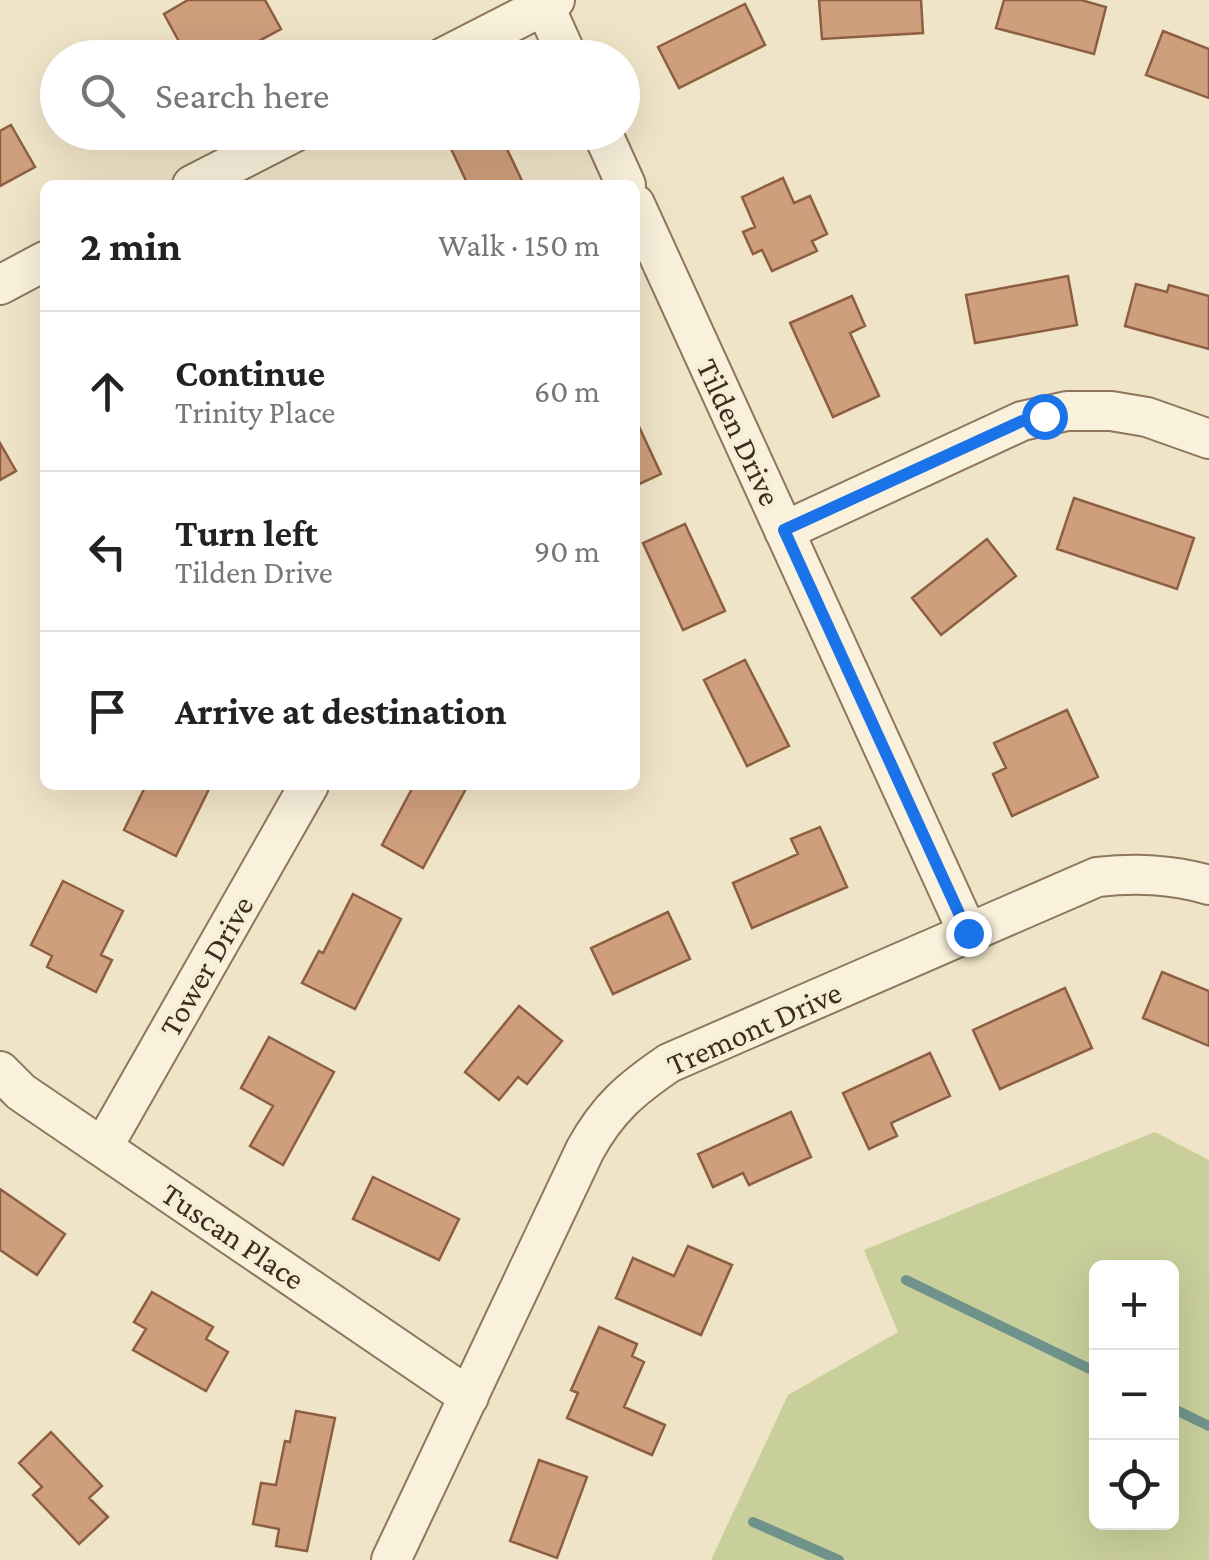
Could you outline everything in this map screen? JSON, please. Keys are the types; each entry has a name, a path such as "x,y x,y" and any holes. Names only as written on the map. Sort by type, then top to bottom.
{"street":[{"path":"476,40 547,2 561,40"},
{"path":"202,180 260,150"},
{"path":"610,150 624,180"},
{"name":"Tilden Drive","path":"640,215 968,933"},
{"path":"0,285 40,264"},
{"path":"784,530 1022,421 1067,411 1111,411 1147,417 1209,439"},
{"name":"Tower Drive","path":"102,1147 306,790"},
{"name":"Tremont Drive","path":"391,1560 585,1150 602,1119 632,1088 669,1063 1097,877 1137,873 1181,877 1209,885"},
{"name":"Tuscan Place","path":"0,1070 22,1092 468,1397"}],"green space":[{"path":"1155,1132 1209,1160 1209,1560 711,1560 788,1395 898,1332 864,1250"}],"building":[{"path":"188,0 265,0 281,29 261,40 178,40 164,14"},
{"path":"819,0 921,0 923,33 822,39"},
{"path":"1004,0 1081,0 1106,7 1094,54 996,28"},
{"path":"745,4 765,45 679,88 658,47"},
{"path":"1163,31 1209,49 1209,98 1146,75"},
{"path":"11,125 35,167 0,186 0,131"},
{"path":"452,150 507,150 522,180 466,180"},
{"path":"783,178 794,203 810,196 827,234 812,241 817,251 772,271 762,250 753,254 743,232 755,227 742,197"},
{"path":"1068,276 1077,325 975,343 966,295"},
{"path":"1136,284 1167,292 1169,285 1209,296 1209,349 1125,326"},
{"path":"852,296 865,326 850,333 879,396 833,417 790,323"},
{"path":"640,429 661,474 640,484"},
{"path":"0,443 16,471 0,480"},
{"path":"1074,498 1194,538 1177,589 1057,549"},
{"path":"685,524 725,611 683,630 643,543"},
{"path":"987,539 1016,576 941,635 912,598"},
{"path":"745,660 789,746 747,766 704,680"},
{"path":"1067,710 1098,777 1012,816 993,774 1006,768 994,743"},
{"path":"144,790 209,790 176,856 124,830"},
{"path":"411,790 465,790 423,868 382,845"},
{"path":"820,827 847,887 752,928 733,883 798,854 791,839"},
{"path":"63,881 123,911 101,955 112,960 96,992 47,967 52,956 31,945"},
{"path":"353,894 401,919 355,1009 302,983 319,951 323,953"},
{"path":"668,912 690,959 613,994 591,948"},
{"path":"1162,972 1209,991 1209,1046 1143,1018"},
{"path":"1065,988 1092,1048 1000,1089 973,1030"},
{"path":"519,1006 562,1041 527,1084 518,1077 499,1100 465,1072"},
{"path":"269,1037 334,1072 283,1165 250,1146 273,1106 241,1088"},
{"path":"930,1053 950,1096 891,1123 897,1136 869,1149 843,1093"},
{"path":"791,1112 811,1157 749,1185 743,1173 713,1187 698,1154"},
{"path":"373,1177 459,1219 439,1260 353,1219"},
{"path":"0,1189 65,1234 37,1275 0,1250"},
{"path":"688,1246 732,1265 701,1335 616,1298 633,1258 674,1276"},
{"path":"152,1292 213,1327 206,1339 228,1352 206,1391 133,1350 146,1329 134,1322"},
{"path":"599,1327 637,1344 632,1356 644,1362 624,1407 665,1425 652,1455 567,1418 578,1393 571,1390"},
{"path":"296,1411 335,1418 307,1551 276,1546 279,1529 253,1524 261,1483 276,1485"},
{"path":"51,1432 102,1486 89,1498 108,1517 79,1544 33,1495 42,1487 19,1463"},
{"path":"539,1460 587,1477 557,1558 510,1541"}],"waterway":[{"path":"906,1280 1089,1369"},
{"path":"1179,1411 1209,1426"},
{"path":"753,1522 839,1560"}],"route":[{"path":"968,933 784,530 1022,421 1044,416"}]}
